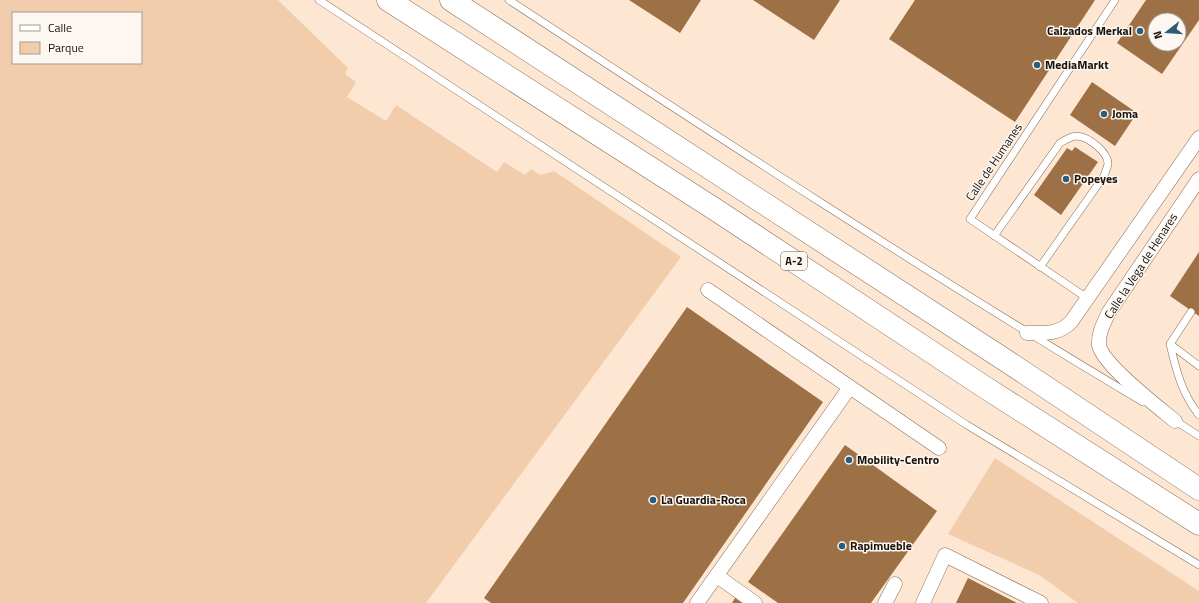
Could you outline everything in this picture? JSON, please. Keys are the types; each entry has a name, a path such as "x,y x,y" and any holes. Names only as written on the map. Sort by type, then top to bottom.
{"highway":[{"name":"A-2","path":"388,0 707,204 986,388 1199,524"},
{"name":"A-2","path":"451,0 1006,360 1199,489"}],"street":[{"name":"Calle la Vega de Henares","path":"1027,333 1053,333 1064,329 1199,138"},
{"name":"Calle la Vega de Henares","path":"1175,421 1122,375 1105,358 1099,346 1100,331 1109,312 1199,179"},
{"path":"708,290 939,448"},
{"path":"697,603 850,387"},
{"path":"923,603 945,555 1041,603"},
{"path":"717,576 755,603"},
{"path":"885,603 895,584"}],"lane":[{"path":"319,0 967,425 1199,565"},
{"path":"510,0 745,154 1027,333 1199,436"},
{"name":"Calle de Humanes","path":"1087,298 970,219 1115,0"},
{"path":"994,236 1060,143 1076,136 1085,138 1100,149 1106,157 1108,166 1104,176 1040,267"},
{"path":"1191,312 1170,344 1177,373 1188,402 1199,415"},
{"path":"1170,344 1199,366"}],"green space":[{"path":"0,0 278,0 348,68 345,74 356,82 347,97 386,121 396,105 497,172 504,162 525,175 531,169 540,175 554,171 681,257 426,603 0,603"},
{"path":"995,458 1199,591 1199,603 1078,603 1039,575 948,534"}],"building":[{"path":"629,0 701,0 680,33"},
{"path":"753,0 840,0 814,40"},
{"path":"915,0 1095,0 1015,122 889,39"},
{"name":"Calzados Merkal","path":"1146,0 1199,0 1199,20 1187,38 1187,12 1147,12 1147,52 1177,52 1162,74 1117,43"},
{"name":"Joma","path":"1092,82 1137,113 1115,146 1070,115"},
{"name":"Popeyes","path":"1075,147 1098,162 1061,215 1034,195 1067,148 1072,151"},
{"path":"1199,252 1199,316 1170,296"},
{"name":"La Guardia-Roca","path":"687,307 823,402 683,603 491,603 484,598"},
{"name":"Rapimueble","path":"845,445 937,511 871,603 778,603 748,582"},
{"path":"968,578 1017,603 956,603"},
{"path":"735,598 742,603 732,603"}],"place":[{"name":"Calzados Merkal","path":"1140,31"},
{"name":"MediaMarkt","path":"1037,65"},
{"name":"Joma","path":"1104,114"},
{"name":"Popeyes","path":"1066,179"},
{"name":"Mobility-Centro","path":"849,460"},
{"name":"La Guardia-Roca","path":"653,500"},
{"name":"Rapimueble","path":"842,546"}]}
